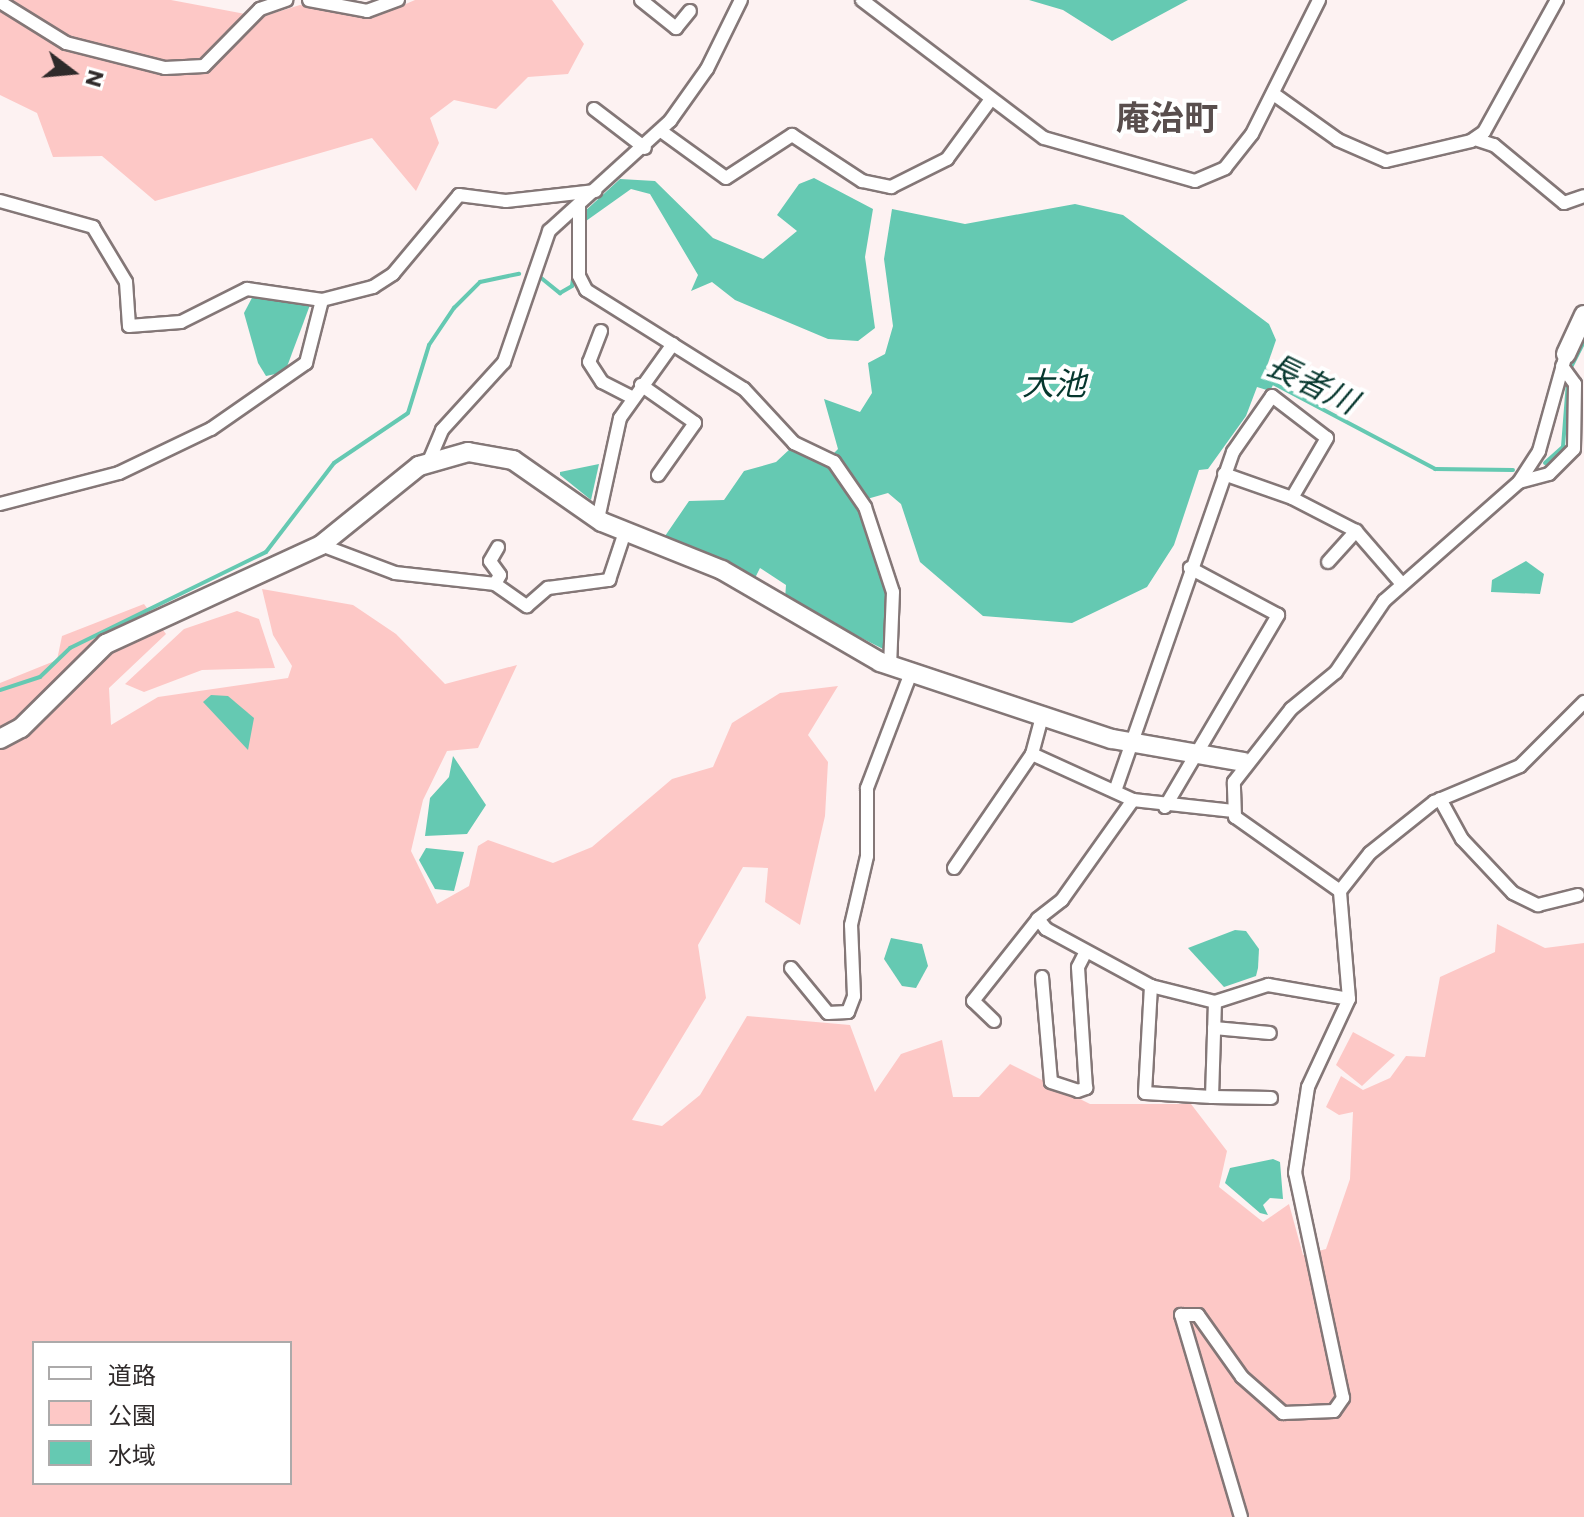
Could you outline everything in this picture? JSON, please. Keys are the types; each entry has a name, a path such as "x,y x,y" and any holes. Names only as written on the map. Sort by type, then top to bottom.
{"street":[{"path":"0,2 66,43 165,68 204,66 247,19 286,0"},
{"path":"309,0 367,11 398,0"},
{"path":"641,0 676,28 690,11"},
{"path":"429,461 442,430 504,362 540,244 579,204 661,131 707,69 741,0"},
{"path":"862,0 1044,138 1195,181 1239,153 1275,95 1316,2"},
{"path":"1475,139 1557,0"},
{"path":"1275,95 1338,140 1386,161 1475,139 1494,145 1564,203 1584,196"},
{"path":"661,131 726,178 792,135 862,181 891,187 947,159 991,99"},
{"path":"594,109 645,148"},
{"path":"0,201 93,227 126,282 129,326 181,322 247,289 322,300 384,281 459,195 506,201 595,191"},
{"path":"579,204 579,276 586,290 744,389 794,443 834,462 865,507 893,592 890,666"},
{"path":"0,504 119,473 211,429 306,363 322,300"},
{"path":"1233,811 1244,762 1336,672 1401,583 1492,513 1519,482 1539,451 1584,315"},
{"path":"601,331 589,362 602,382 630,396"},
{"path":"598,519 607,450 630,396 673,344"},
{"path":"1519,482 1549,474 1579,451 1567,368"},
{"path":"641,385 695,423 658,475"},
{"path":"1115,791 1224,474 1272,396 1327,438 1292,498"},
{"path":"0,739 21,728 106,644 321,545 429,461 468,452 502,456 598,519 722,570 813,629 890,666 1133,744 1244,762"},
{"path":"1224,474 1292,498 1356,531 1401,583"},
{"path":"1328,562 1356,531"},
{"path":"321,545 395,573 495,584 527,606 548,588 609,580 625,532"},
{"path":"495,584 500,575 490,561 498,547"},
{"path":"1165,807 1278,615 1190,568"},
{"path":"791,968 828,1013 848,1012 854,996 851,925 867,856 867,788 911,673"},
{"path":"1241,1517 1181,1315 1198,1315 1242,1377 1283,1413 1334,1411 1343,1398 1295,1173 1308,1087 1349,999 1340,891 1370,853 1440,799 1520,766 1581,709"},
{"path":"954,868 1032,754 1042,716"},
{"path":"1032,754 1133,800 1165,807 1233,811 1254,834 1340,891"},
{"path":"1440,799 1462,839 1513,893 1538,905 1578,895"},
{"path":"994,1021 973,1001 1038,919 1062,900 1133,800"},
{"path":"1038,919 1084,955 1151,986 1215,1002 1268,985 1349,999"},
{"path":"1042,977 1051,1082 1078,1091 1086,1088 1078,967 1084,955"},
{"path":"1151,986 1145,1093 1271,1098"},
{"path":"1212,1097 1215,1002"},
{"path":"1214,1028 1270,1033"}],"green space":[{"path":"0,0 171,0 261,17 300,5 378,16 415,0 552,0 584,44 568,74 528,77 496,109 454,100 430,118 439,143 416,191 372,138 155,201 102,156 53,157 37,113 0,95"},
{"path":"262,589 353,605 396,634 445,684 517,665 478,748 447,751 423,800 411,851 437,904 469,886 478,846 488,840 553,863 592,847 672,779 713,767 732,723 780,693 838,686 808,735 828,762 825,816 800,925 765,902 768,868 743,867 698,945 706,998 632,1120 662,1126 700,1095 747,1016 850,1025 875,1092 901,1054 942,1040 953,1097 979,1097 1010,1064 1090,1104 1191,1104 1227,1151 1219,1187 1263,1222 1289,1204 1303,1255 1326,1249 1350,1179 1353,1112 1339,1115 1326,1107 1341,1076 1363,1090 1390,1078 1406,1056 1425,1057 1440,977 1495,952 1497,924 1545,948 1584,943 1584,1517 0,1517 0,683 57,660 62,636 144,604 166,634 109,688 111,725 158,697 288,678 292,666 273,635"},
{"path":"237,611 259,619 275,668 202,670 144,692 125,684 184,629"},
{"path":"1353,1032 1395,1055 1362,1086 1336,1065"}],"water":[{"path":"1029,0 1188,0 1112,41 1063,10"},
{"path":"814,178 873,209 865,257 875,328 858,341 828,339 735,300 712,282 691,291 698,275 650,194 631,189 586,221 584,212 620,179 655,181 713,238 763,259 797,231 777,215 799,184"},
{"name":"大池","path":"1075,204 1123,215 1269,324 1276,340 1266,369 1278,375 1270,391 1257,387 1246,416 1208,469 1199,470 1174,545 1147,587 1072,623 983,616 920,562 901,504 888,493 867,499 833,454 838,449 824,399 860,412 872,393 868,363 885,354 893,326 884,259 892,209 965,224"},
{"path":"254,294 310,305 285,372 266,376 258,363 244,313"},
{"path":"791,448 831,466 873,537 887,586 889,652 785,599 786,585 760,568 755,578 663,539 689,501 724,500 744,471 776,462"},
{"path":"599,464 591,500 560,475 560,472"},
{"path":"1526,561 1544,574 1540,594 1491,592 1492,580"},
{"path":"211,695 228,696 254,718 248,750 203,702"},
{"path":"453,756 486,805 467,834 425,836 430,798 449,777"},
{"path":"426,848 464,852 454,891 435,889 419,860"},
{"path":"1235,930 1246,931 1259,949 1258,968 1256,976 1224,987 1188,948"},
{"path":"891,938 922,944 928,966 916,988 902,986 884,959"},
{"path":"1273,1159 1280,1162 1283,1199 1270,1198 1263,1205 1268,1215 1260,1213 1225,1183 1230,1168"}],"waterway":[{"path":"540,277 560,293 572,286 574,272"},
{"path":"0,690 40,677 70,648 266,552 334,463 408,413 429,345 454,308 480,282 519,274"},
{"name":"長者川","path":"1570,369 1584,342"},
{"name":"長者川","path":"1271,382 1435,469 1513,470"},
{"name":"長者川","path":"1545,463 1563,447 1568,382"}],"district":[{"name":"庵治町","path":"1167,117"}]}
